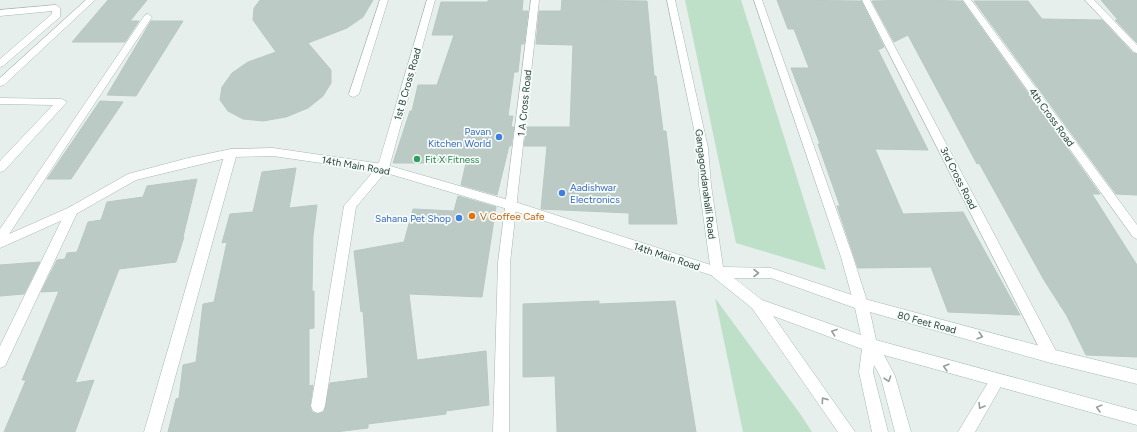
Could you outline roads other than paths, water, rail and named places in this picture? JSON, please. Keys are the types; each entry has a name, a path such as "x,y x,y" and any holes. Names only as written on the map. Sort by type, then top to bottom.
{"street":[{"path":"0,83 92,0"},
{"path":"354,94 384,0"},
{"name":"1st B Cross Road","path":"383,168 431,0"},
{"name":"1 A Cross Road","path":"500,432 504,262 512,206 535,0"},
{"name":"Gangagondanahalli Road","path":"671,0 703,148 705,186 717,272"},
{"path":"758,0 847,256 861,304 870,345 888,376 903,432"},
{"name":"3rd Cross Road","path":"866,0 1051,356"},
{"name":"4th Cross Road","path":"967,0 1137,234"},
{"path":"1089,0 1137,50"},
{"path":"0,13 56,8 57,15 0,64"},
{"path":"0,239 67,136 148,17"},
{"path":"0,101 62,102 0,168"},
{"name":"14th Main Road","path":"0,243 72,211 132,177 231,153 274,152 383,168 512,206 717,272"},
{"path":"152,432 231,153"},
{"path":"318,406 350,206 383,168"},
{"path":"0,361 72,211"},
{"path":"717,272 757,304 847,432"},
{"name":"80 Feet Road","path":"717,272 770,273 861,304 1051,356 1137,377"},
{"path":"757,304 870,345 997,381 1137,418"},
{"path":"870,345 866,372 880,432"},
{"path":"966,432 997,381"}],"place":[{"name":"Pavan Kitchen World","path":"499,137"},
{"name":"Fit X Fitness","path":"417,159"},
{"name":"Aadishwar Electronics","path":"562,193"},
{"name":"V Coffee Cafe","path":"472,216"},
{"name":"Sahana Pet Shop","path":"459,218"}]}
